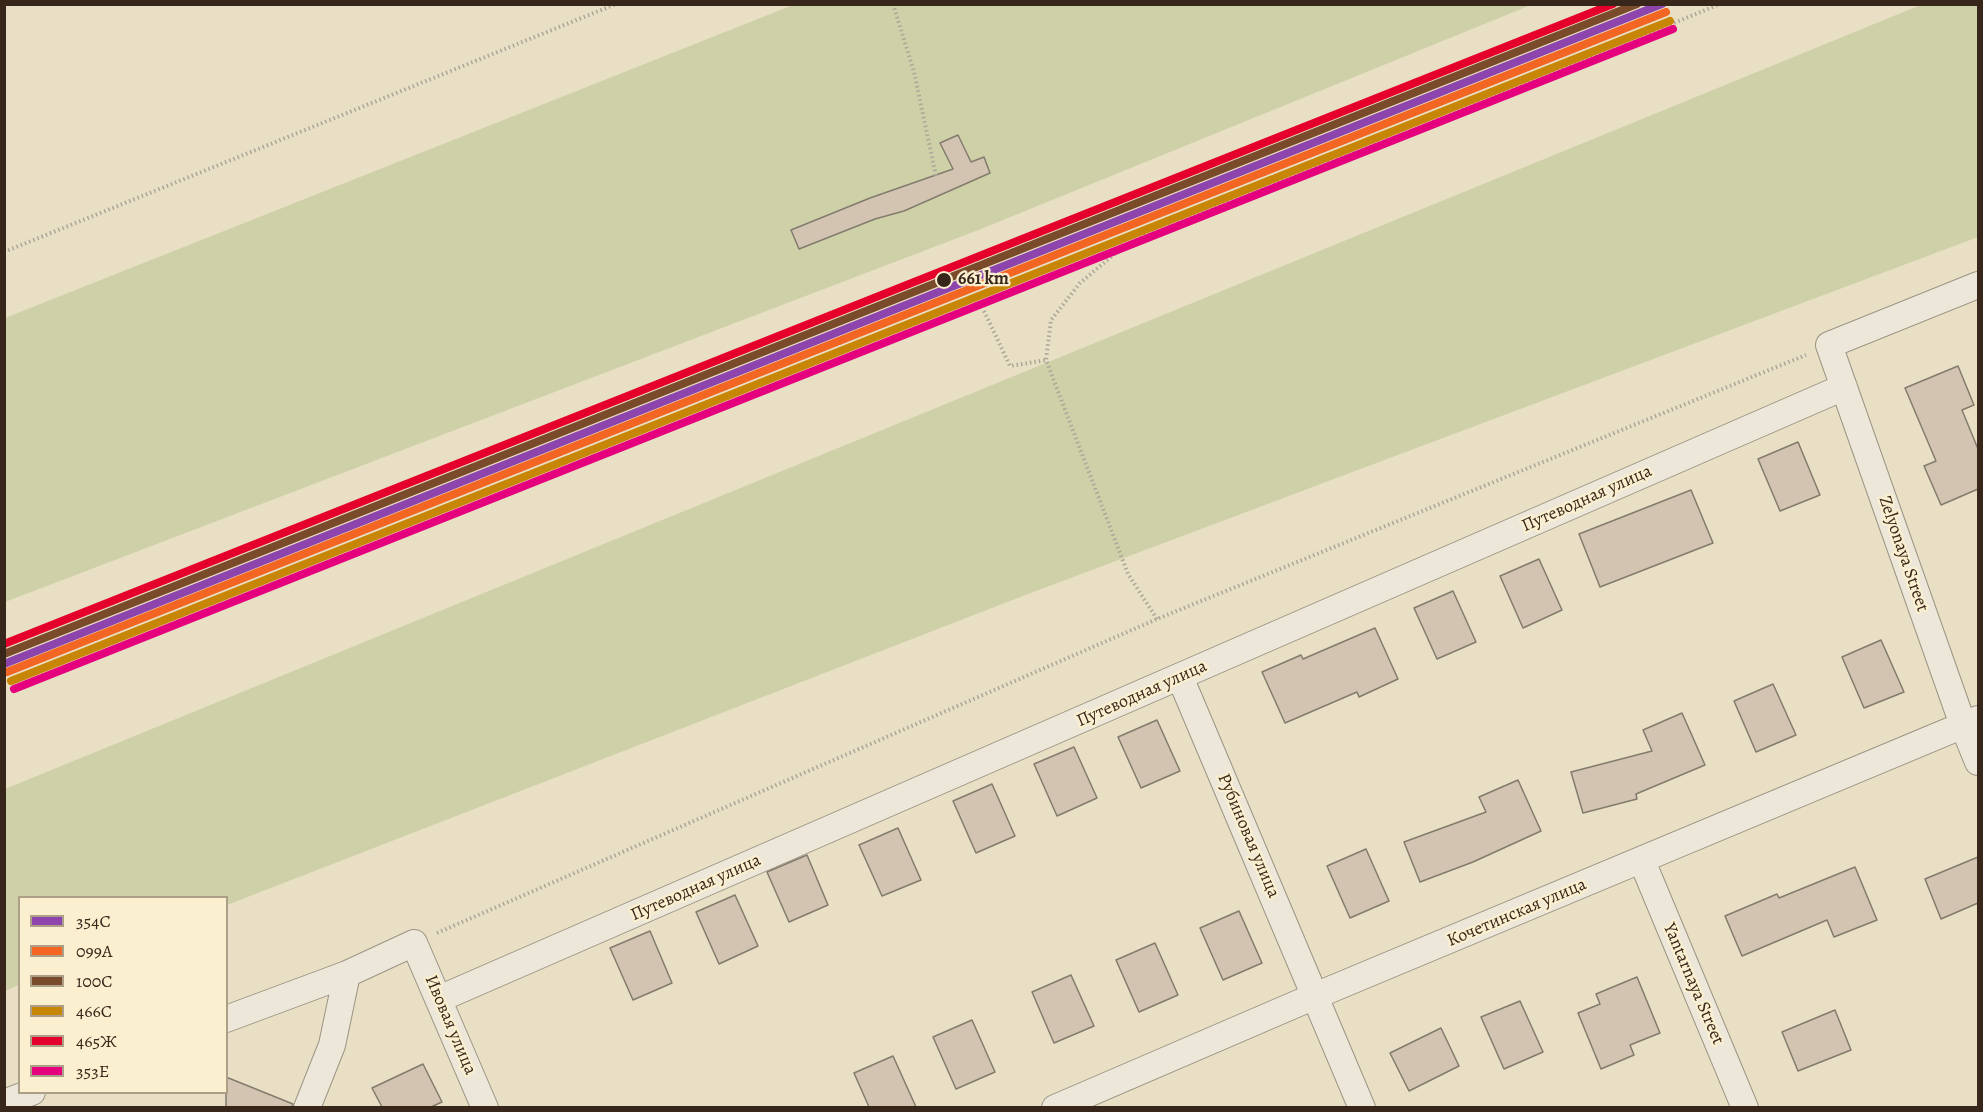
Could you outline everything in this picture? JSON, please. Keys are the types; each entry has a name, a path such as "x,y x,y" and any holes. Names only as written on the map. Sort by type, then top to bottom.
{"street":[{"path":"1829,345 1978,285"},
{"name":"Zelyonaya Street","path":"1829,345 1971,722 1978,762"},
{"name":"Путеводная улица","path":"439,999 1844,387"},
{"name":"Рубиновая улица","path":"1180,677 1362,1107"},
{"name":"Кочетинская улица","path":"1055,1107 1971,722"},
{"name":"Yantarnaya Street","path":"1642,861 1745,1107"},
{"path":"228,1018 347,974 414,943"},
{"name":"Ивовая улица","path":"414,943 485,1107"},
{"path":"307,1107 332,1045 347,974"},
{"path":"4,1103 27,1094"}],"path":[{"path":"4,252 616,4"},
{"path":"893,4 914,72 936,176"},
{"path":"1157,619 1128,574 1046,360 1051,320 1080,283 1118,251 1153,229 1409,132 1720,4"},
{"path":"984,311 1010,366 1046,360"},
{"path":"414,943 1157,619 1829,345"}],"green space":[{"path":"1923,4 1978,5 1978,237 1028,594 228,905 228,896 18,896 18,985 5,991 5,789"},
{"path":"793,5 1531,5 981,229 5,602 5,318"}],"building":[{"path":"958,135 971,162 984,157 990,173 904,211 875,219 799,249 791,230 870,198 953,169 940,143"},
{"path":"1958,366 1974,405 1962,410 1978,449 1978,489 1941,505 1924,466 1936,461 1905,388"},
{"path":"1798,442 1820,495 1780,511 1758,459"},
{"path":"1691,490 1713,543 1600,587 1579,534"},
{"path":"1539,559 1562,610 1523,628 1500,576"},
{"path":"1453,591 1476,642 1437,659 1414,608"},
{"path":"1375,628 1398,679 1359,697 1357,692 1285,723 1262,672 1301,655 1303,659"},
{"path":"1881,640 1904,692 1864,708 1842,657"},
{"path":"1773,684 1796,735 1756,752 1734,701"},
{"path":"1682,713 1705,765 1636,794 1637,799 1583,813 1571,772 1652,751 1643,730"},
{"path":"1157,720 1180,771 1141,788 1118,737"},
{"path":"1074,747 1097,798 1057,816 1034,764"},
{"path":"1518,780 1541,831 1473,862 1420,882 1404,842 1486,812 1479,797"},
{"path":"992,784 1015,836 976,853 953,801"},
{"path":"898,828 921,880 882,896 859,845"},
{"path":"1366,849 1389,901 1350,918 1327,866"},
{"path":"807,855 828,905 789,922 767,872"},
{"path":"1978,857 1978,903 1941,919 1925,879"},
{"path":"1855,867 1877,920 1834,937 1827,920 1742,956 1725,916 1777,894 1779,898"},
{"path":"735,895 758,946 719,964 696,912"},
{"path":"1239,911 1262,963 1223,980 1200,928"},
{"path":"650,931 672,983 633,1000 610,948"},
{"path":"1155,943 1178,995 1139,1012 1116,960"},
{"path":"1071,975 1094,1026 1054,1043 1032,992"},
{"path":"1637,977 1660,1033 1630,1045 1634,1055 1601,1069 1578,1013 1600,1004 1596,994"},
{"path":"1520,1001 1543,1052 1504,1069 1481,1017"},
{"path":"1835,1010 1851,1050 1798,1071 1782,1032"},
{"path":"972,1020 995,1072 956,1089 933,1037"},
{"path":"1441,1028 1459,1066 1409,1091 1390,1053"},
{"path":"893,1056 916,1107 869,1107 854,1073"},
{"path":"423,1064 442,1102 431,1107 382,1107 372,1088"},
{"path":"228,1078 293,1104 292,1107 226,1107"}],"transit line":[{"name":"465Ж","path":"4,644 1613,4"},
{"name":"100C","path":"4,654 1637,4"},
{"name":"354С","path":"4,664 1662,4"},
{"name":"099А","path":"7,672 1666,12"},
{"name":"466С","path":"11,681 1670,21"},
{"name":"353Е","path":"14,689 1673,29"}],"place":[{"name":"661 km","path":"944,280"}]}
